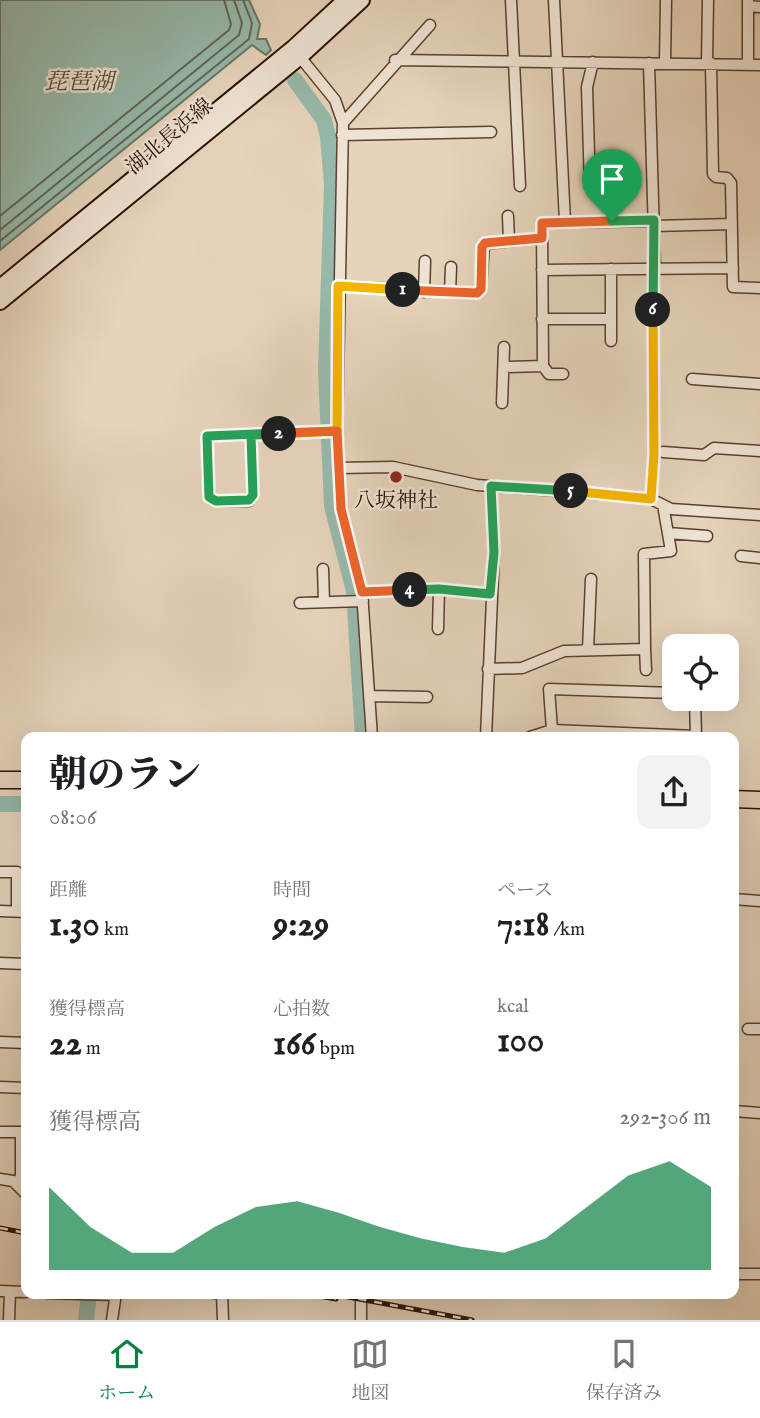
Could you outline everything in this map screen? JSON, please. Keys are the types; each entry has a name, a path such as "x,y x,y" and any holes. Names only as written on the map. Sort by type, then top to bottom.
{"main road":[{"name":"湖北長浜線","path":"0,302 296,52 345,0"},
{"name":"湖北長浜線","path":"0,287 362,0"},
{"path":"0,780 21,780"},
{"path":"739,799 760,800"}],"street":[{"path":"511,0 520,186"},
{"path":"554,0 556,62 562,115 565,222"},
{"path":"665,63 666,0"},
{"path":"708,0 713,174 727,178 731,183 733,286 760,288"},
{"path":"748,64 748,3 760,6"},
{"path":"343,122 430,25"},
{"path":"296,52 335,100 343,122 331,432 339,468 343,519 359,599 372,732"},
{"path":"395,61 760,65"},
{"path":"593,62 587,88 590,187 595,193 611,197 612,221"},
{"path":"649,63 654,223 654,454 651,499"},
{"path":"342,135 491,132"},
{"path":"508,216 509,241"},
{"path":"564,374 549,374 543,366 542,223 612,221 732,224"},
{"path":"338,286 424,292 480,291 483,245 542,238"},
{"path":"424,292 425,261"},
{"path":"450,292 451,267"},
{"path":"542,270 733,268"},
{"path":"611,269 611,341"},
{"path":"542,319 611,319"},
{"path":"502,403 504,347"},
{"path":"504,367 543,366"},
{"path":"692,379 760,384"},
{"path":"251,435 253,495 249,500 216,501 209,497 207,436 331,432"},
{"path":"663,452 704,455 714,448 760,452"},
{"path":"339,468 393,467 491,486 651,499 663,505 703,513 760,515"},
{"path":"486,732 490,594 494,552 491,486"},
{"path":"646,670 644,554 671,551 663,505"},
{"path":"668,533 707,536"},
{"path":"741,556 760,558"},
{"path":"323,569 324,602"},
{"path":"588,650 592,579"},
{"path":"300,603 439,589 490,594"},
{"path":"438,629 439,589"},
{"path":"488,669 522,668 564,651 645,649"},
{"path":"552,730 549,689 662,693"},
{"path":"369,695 427,697"},
{"path":"695,711 696,732"},
{"path":"546,732 600,732"},
{"path":"0,872 17,872 21,912 0,911"},
{"path":"739,899 760,901"},
{"path":"0,963 21,964"},
{"path":"748,1029 760,1029"},
{"path":"0,1042 21,1043"},
{"path":"0,1087 21,1088"},
{"path":"739,1111 760,1113"},
{"path":"0,1132 21,1132"},
{"path":"18,1186 21,1175"},
{"path":"0,1179 13,1181 21,1189"},
{"path":"739,1274 760,1273"},
{"path":"5,1291 9,1320"},
{"path":"112,1320 114,1299"},
{"path":"222,1299 223,1320"},
{"path":"360,1299 361,1320"}],"water":[{"name":"琵琶湖","path":"0,0 249,0 260,24 257,39 266,39 271,50 266,55 252,45 0,250"}],"waterway":[{"path":"295,80 324,120 328,137 332,184 326,370 332,506 354,591 363,732"},
{"path":"0,804 21,804"},
{"path":"86,1320 88,1299"}],"railway":[{"path":"0,1228 21,1232"},
{"path":"359,1299 472,1320"}],"place":[{"name":"八坂神社","path":"396,477"}],"route":[{"path":"612,221 542,223 542,238 485,243 482,247 481,289 477,293 338,286 337,431 251,435 253,495 249,500 216,501 209,497 207,436 337,431 341,509 362,592 439,589 490,594 494,552 491,486 651,499 654,454 654,220 612,221"}]}
